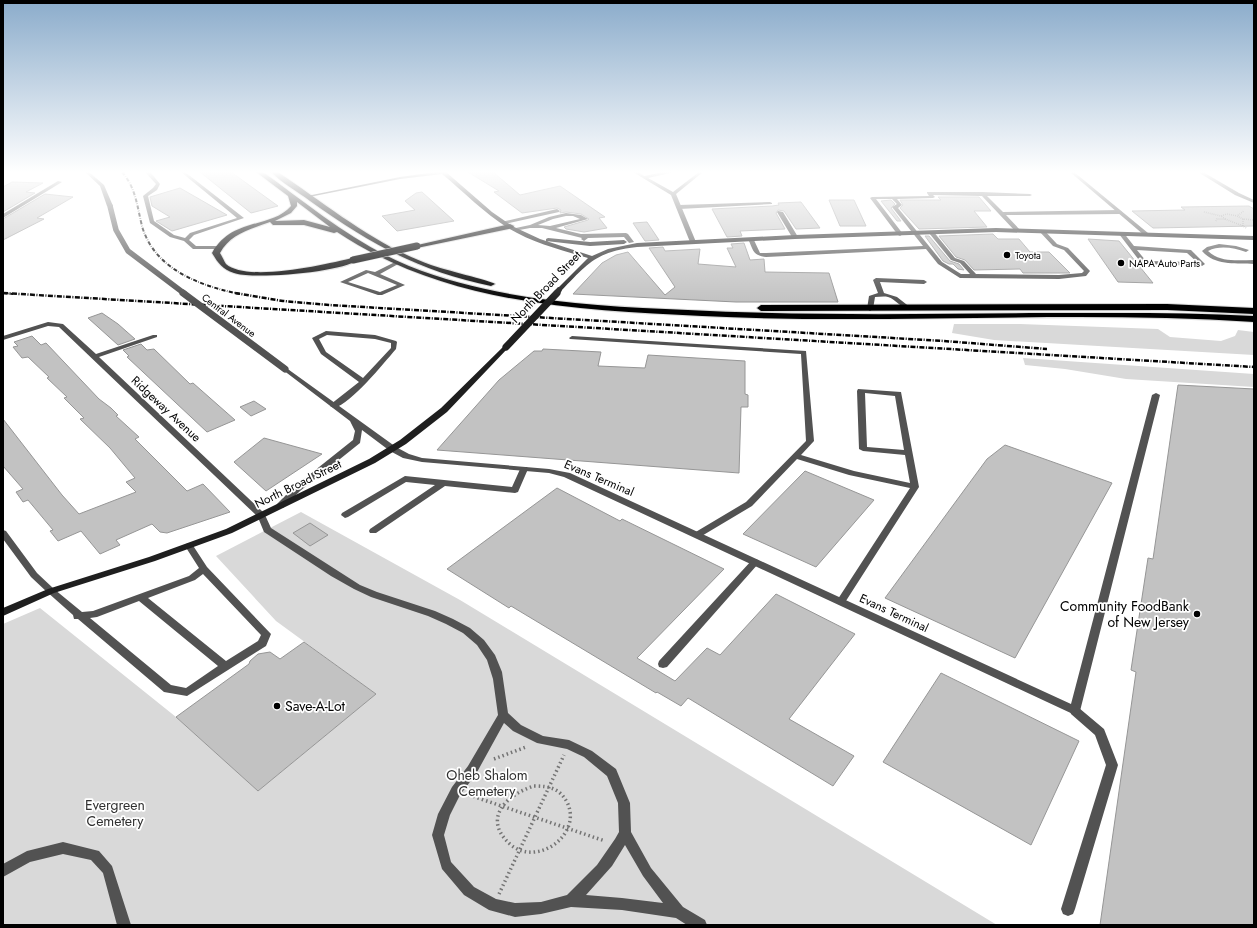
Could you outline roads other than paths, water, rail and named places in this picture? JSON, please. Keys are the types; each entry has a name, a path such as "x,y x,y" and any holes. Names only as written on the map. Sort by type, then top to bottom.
{"highway":[{"path":"281,215 231,236 218,248 217,256 222,264 235,270 253,274 290,273 509,226"},
{"path":"321,215 362,244"},
{"path":"338,215 398,254 453,275 504,287 588,299 646,304 744,308 1167,307 1254,311"},
{"path":"251,227 284,222 311,223 326,227 398,263 435,277 492,292 560,303 623,309 793,317 1158,315 1254,319"}],"main road":[{"path":"496,215 509,226 528,236 591,257"},
{"name":"North Broad Street","path":"3,612 51,591 189,546 228,531 342,477 393,449 448,407 591,257 602,251 617,248 663,244 751,239 1017,230 1254,238"},
{"path":"528,236 582,243 631,242 663,244"}],"street":[{"name":"Central Avenue","path":"112,215 117,236 128,251 393,449"},
{"path":"150,215 152,222 172,236 186,240 195,248 218,248"},
{"path":"186,240 192,234 241,218 238,215"},
{"path":"509,226 543,215"},
{"path":"532,226 543,220 566,215"},
{"path":"550,228 585,219 576,215"},
{"path":"682,215 693,242"},
{"path":"782,215 795,237"},
{"path":"885,215 900,234"},
{"path":"901,215 946,268 960,276 1059,277 1084,275 1087,271 1066,249 1055,245 1042,231"},
{"path":"1003,215 1017,230"},
{"path":"1124,215 1146,234"},
{"path":"509,226 550,228 578,236 626,235 631,242"},
{"path":"931,232 953,259 962,262 975,277"},
{"path":"1121,233 1132,248 1144,263 1202,264 1189,251 1132,248"},
{"path":"582,243 586,236"},
{"path":"751,239 758,254 766,255 927,247"},
{"path":"1254,251 1239,248 1218,247 1209,247 1205,251 1216,260 1254,262"},
{"path":"375,274 402,285 380,294 344,282 368,272 375,274 398,263"},
{"path":"882,295 876,280 924,282"},
{"path":"870,308 872,296 882,295 894,296 908,308"},
{"name":"Ridgeway Avenue","path":"3,338 52,323 61,325 261,516 267,530 358,587 388,600 434,614 473,634 491,658 500,686 503,715"},
{"path":"334,406 349,396 364,382 394,348 394,342 375,337 326,333 315,338 323,353 364,382"},
{"path":"94,357 155,336"},
{"path":"572,338 804,352 810,441 749,504 697,535"},
{"path":"841,602 915,487 909,453 898,394 861,391 863,449 909,453"},
{"path":"1076,711 1156,395"},
{"path":"280,507 298,489 357,441 359,431 353,420"},
{"name":"Evans Terminal","path":"393,449 406,456 422,460 549,471 567,475 1076,711 1100,732 1112,765 1068,909"},
{"path":"796,456 852,473 915,487"},
{"path":"345,515 405,479 515,490 524,469"},
{"path":"373,530 443,482"},
{"path":"3,533 34,575 77,616 168,690 187,692 262,643 266,634 204,570 189,546"},
{"path":"663,664 755,562"},
{"path":"77,616 94,614 141,597 192,578 204,570"},
{"path":"141,597 226,667"},
{"path":"571,901 601,872 619,846 625,833 624,803 612,773 588,754 569,745 541,740 517,728 503,715 472,770 456,791 444,814 438,835 446,865 469,891 494,905 515,910 541,908 571,901 622,904 678,912"},
{"path":"625,833 647,872 678,912 700,925"},
{"path":"3,871 28,858 63,848 95,855 108,870 124,925"}],"railway":[{"path":"140,215 148,241 157,254 168,264 180,273 195,280 235,293"},
{"path":"13,294 3,293 1254,367"},
{"path":"235,293 283,301 329,305 944,341 1047,349"},
{"path":"235,293 240,294"}],"place":[{"name":"Toyota","path":"1007,255"},
{"name":"NAPA Auto Parts","path":"1121,263"},
{"name":"Community FoodBank of New Jersey","path":"1197,614"},
{"name":"Save-A-Lot","path":"277,706"}],"park label":[{"name":"Oheb Shalom Cemetery","path":"487,784"},
{"name":"Evergreen Cemetery","path":"115,814"}]}
